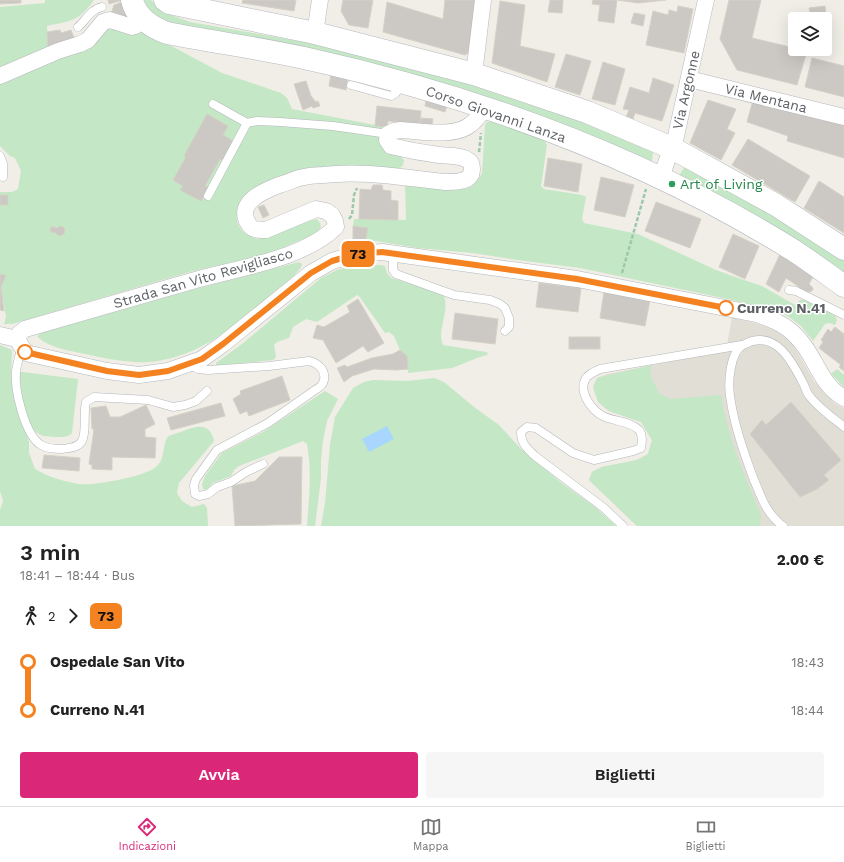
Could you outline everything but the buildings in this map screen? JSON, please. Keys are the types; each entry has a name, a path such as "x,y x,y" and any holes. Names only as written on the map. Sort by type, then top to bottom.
{"street":[{"name":"Corso Giovanni Lanza","path":"132,0 133,5 142,19 154,28 167,33 304,58 400,82 485,107 570,138 656,175 714,205 794,251 844,286"},
{"name":"Corso Giovanni Lanza","path":"164,0 169,4 315,32 474,74 587,112 672,148 776,205 844,249"},
{"path":"315,32 320,0"},
{"path":"474,74 483,0"},
{"name":"Via Argonne","path":"656,175 672,148 706,0"},
{"path":"103,9 110,20 124,25 132,27 142,19"},
{"path":"0,76 88,40 99,26 103,9"},
{"name":"Via Mentana","path":"689,79 844,116"},
{"path":"388,134 400,130 460,131 471,125 485,107"},
{"name":"Strada San Vito Revigliasco","path":"19,343 19,334 25,329 193,280 287,255 303,249 330,233 336,227 336,221 332,215 326,211 316,209 266,230 258,231 250,227 245,217 245,208 249,201 261,193 299,178 337,173 378,174 445,182 458,182 469,178 472,172 470,162 464,158 391,146 387,140 388,134"},
{"path":"0,335 19,343 25,352 30,354 107,371 139,375 168,371 189,365 202,359 223,344 311,273 332,261 356,254 382,252 577,279 756,314 777,322 797,336 822,377 830,387 844,398"}],"lane":[{"path":"78,27 92,11 98,7 103,9"},
{"path":"351,85 391,96 396,92 400,82"},
{"path":"214,104 247,123 257,121 333,126 388,134"},
{"path":"208,196 247,123"},
{"path":"0,156 3,177"},
{"path":"393,254 392,270 396,274 454,295 490,300 500,304 505,308 509,318 509,327 505,331"},
{"path":"789,290 796,290 844,315"},
{"path":"623,526 604,508 535,456 521,439 521,432 527,427 536,428 573,453 594,460 641,448 643,440 640,432 634,426 601,415 587,399 584,390 585,381 590,374 600,369 742,345 759,340 766,340 774,343 789,358 804,383 808,393 817,405 844,427"},
{"path":"19,343 16,385 25,419 32,436 42,446 58,449 75,447 82,441 84,433 84,409 86,402 94,397 148,400 173,407 186,406 196,401 207,391"},
{"path":"742,345 736,351 732,363 729,382 734,418 742,447 760,495 769,512 778,523 783,526"},
{"path":"189,365 198,369 208,370 270,366 309,361 315,362 320,366 324,380 322,385 268,423 217,450 196,479 194,485 195,494 199,496 208,494 217,487 231,482 246,472 263,464"}],"path":[{"path":"336,221 349,219 352,215 355,190 362,183 374,178 378,174"},
{"path":"619,287 621,277 656,175"}],"shaded area":[{"path":"732,317 771,328 791,341 814,381 834,403 844,408 844,526 637,526 589,480 592,472 602,467 637,460 648,454 652,440 641,422 609,411 598,402 593,387 597,378 607,374 719,352 727,345"}],"green space":[{"path":"45,0 94,0 84,12 74,19 47,26 48,50 0,70 0,7 45,3"},
{"path":"141,0 151,0 164,11 190,22 350,50 436,72 586,122 653,151 652,163 186,30 153,17"},
{"path":"107,27 142,28 162,41 222,73 281,93 287,98 292,109 385,127 404,161 403,165 400,168 288,178 257,186 245,194 238,205 238,224 242,231 251,237 258,239 317,219 321,227 317,232 310,236 268,254 193,271 12,324 4,324 6,317 1,287 6,275 0,274 0,192 12,192 18,189 21,171 15,158 10,156 0,146 0,83"},
{"path":"491,121 544,140 547,145 541,186 544,189 582,195 586,197 582,219 584,223 638,234 716,270 762,286 795,305 800,300 806,300 835,316 837,320 835,325 829,323 825,324 813,341 801,326 789,317 777,311 737,301 580,268 473,253 418,248 376,241 365,243 368,229 353,226 354,219 406,220 405,186 464,189 475,184 482,173 485,125 487,122"},
{"path":"685,166 741,196 832,252 844,261 844,274 679,176"},
{"path":"299,262 302,264 293,277 246,316 203,346 170,359 147,362 130,362 110,359 52,346 37,336 41,333 192,290"},
{"path":"350,266 385,266 387,273 391,278 443,293 445,300 445,314 441,339 443,345 486,352 488,353 487,355 452,368 408,373 407,356 400,350 394,336 389,332 385,333 357,295 317,322 306,319 293,327 289,338 277,342 274,345 276,357 273,360 216,366 216,363 242,344 321,278 337,270"},
{"path":"0,345 12,350 11,375 15,398 29,442 29,453 35,469 40,472 61,480 78,484 95,484 119,480 142,474 157,466 162,459 165,442 169,436 197,427 209,430 214,441 179,483 177,493 182,501 192,507 204,504 207,508 208,526 0,526 0,510 3,501 0,491"},
{"path":"652,365 650,376 660,394 670,399 721,395 732,442 761,515 760,526 637,526 589,480 592,472 602,467 637,460 648,454 652,440 641,422 609,411 598,402 593,387 597,378"},
{"path":"837,369 844,375 844,387 831,374"},
{"path":"20,372 78,379 72,433 70,435 64,437 42,436 32,427 24,404"},
{"path":"434,378 444,382 474,407 499,425 521,449 563,484 595,507 616,526 321,526 325,503 330,445 335,417 353,388 364,382 373,380 408,381"},
{"path":"325,391 338,399 327,421 323,441 321,478 315,526 307,526 310,485 309,454 307,444 303,441 239,466 234,470 231,476 213,483 207,490 203,489 202,484 205,476 222,453 263,432"}],"water":[{"path":"387,426 394,439 369,452 362,439"}],"bus line":[{"name":"73","path":"25,352 107,371 139,375 168,371 189,365 202,359 223,344 311,273 332,261 356,254 382,252 577,279 726,308"}],"place":[{"name":"Art of Living","path":"672,184"},
{"name":"Curreno N.41","path":"726,308"}]}
